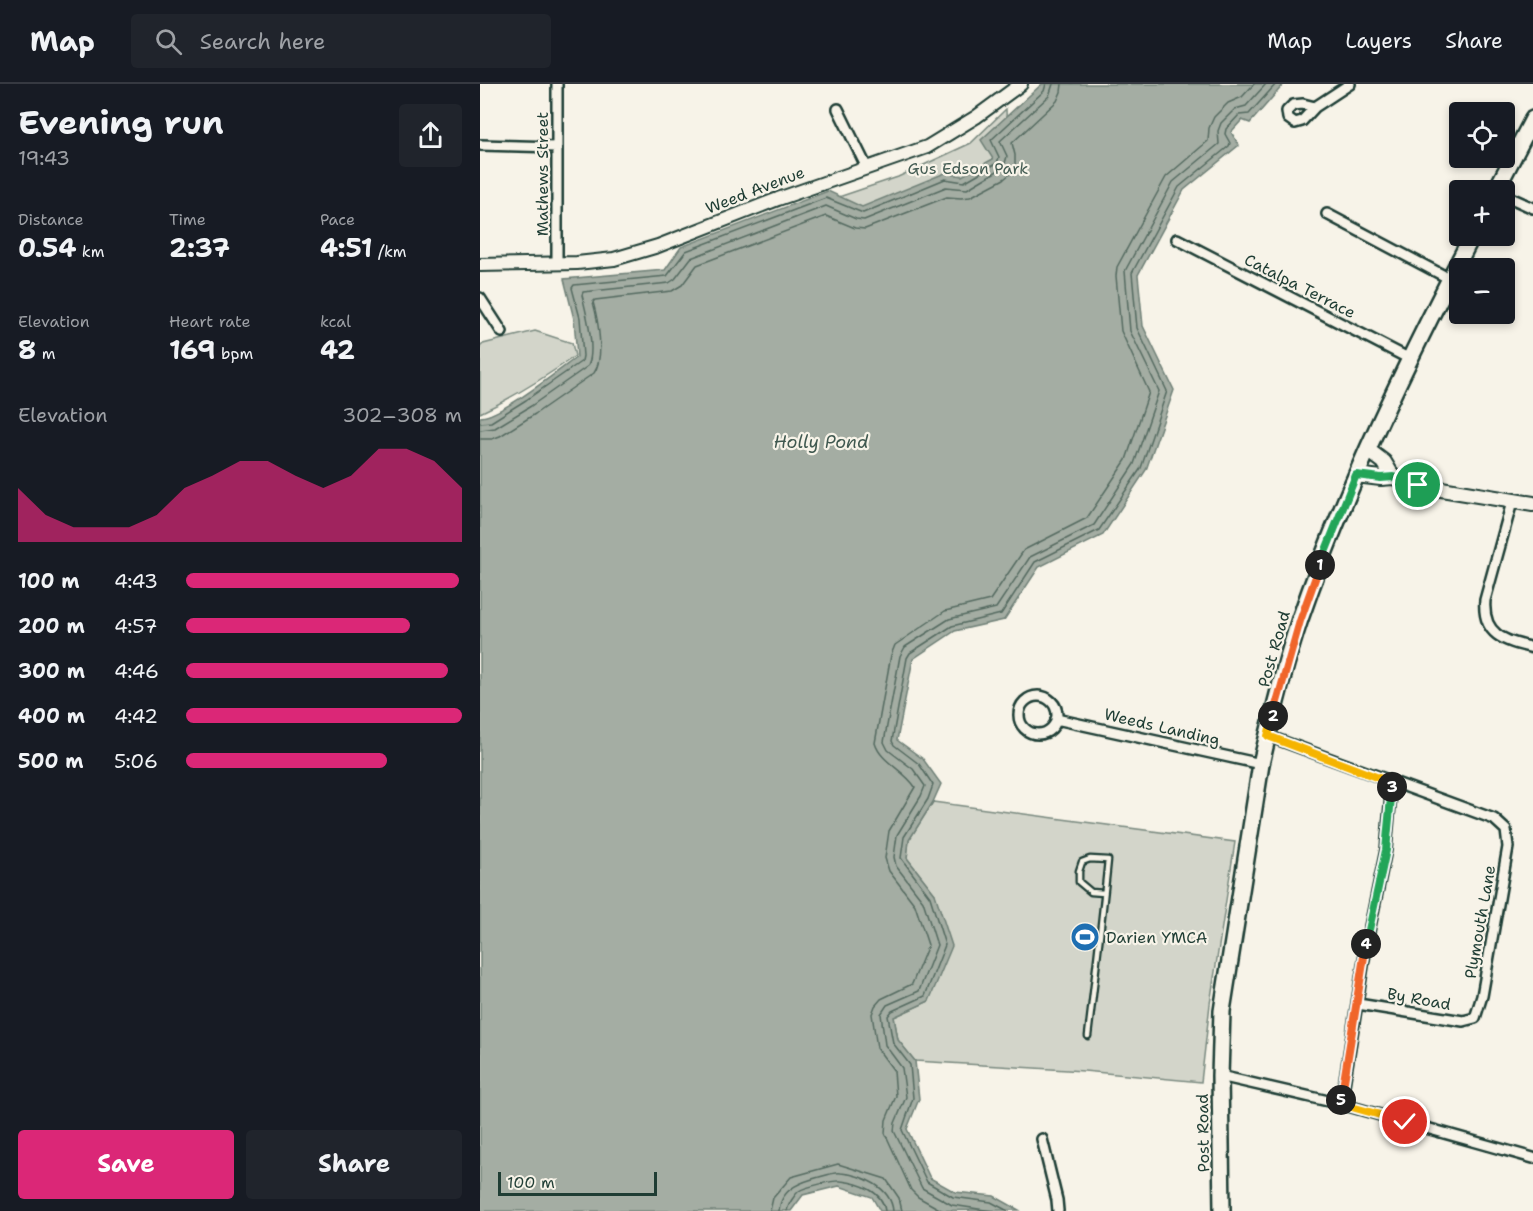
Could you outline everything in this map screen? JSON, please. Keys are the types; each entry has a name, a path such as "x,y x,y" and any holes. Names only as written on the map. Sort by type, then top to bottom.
{"main road":[{"path":"1501,180 1533,119"},
{"name":"Post Road","path":"1222,1211 1220,1076 1222,1011 1261,764 1300,621 1356,475 1449,281"},
{"path":"1368,450 1384,462 1393,477"},
{"path":"1356,475 1393,477 1418,485 1533,504"}],"street":[{"name":"Mathews Street","path":"557,84 557,264"},
{"name":"Weed Avenue","path":"480,266 557,264 614,259 658,246 768,202 927,147 976,117 1021,84"},
{"path":"1315,106 1350,84"},
{"path":"838,109 867,168"},
{"path":"480,145 556,147"},
{"path":"1515,200 1533,208"},
{"path":"1327,214 1449,278"},
{"name":"Catalpa Terrace","path":"1177,239 1410,359"},
{"path":"480,298 502,332"},
{"path":"1512,502 1485,600 1484,612 1493,632 1516,644 1533,648"},
{"path":"1038,697 1044,698 1054,706 1056,719 1054,725 1044,733 1032,733 1022,725 1019,712 1026,701 1038,697"},
{"name":"Weeds Landing","path":"1056,719 1261,764"},
{"path":"1268,736 1392,783 1386,850 1367,941 1341,1104"},
{"name":"Plymouth Lane","path":"1392,783 1494,819 1506,830 1508,848 1482,996 1475,1018"},
{"name":"By Road","path":"1358,1004 1463,1021 1475,1018"},
{"path":"1220,1076 1341,1104 1533,1158"},
{"path":"1042,1138 1058,1211"}],"lane":[{"path":"1088,1036 1108,860 1090,859 1082,862 1078,871 1078,882 1091,892 1104,893"}],"green space":[{"name":"Gus Edson Park","path":"1006,109 1007,147 1004,166 882,217 812,206 898,177 971,143"},
{"path":"535,331 572,343 575,356 529,387 480,413 480,347 483,344"},
{"name":"Darien YMCA","path":"933,802 1235,842 1210,1004 1201,1082 1084,1071 915,1061 898,1040 894,1017 929,1001 935,894 907,858 909,840"}],"water":[{"name":"Holly Pond","path":"1042,84 1284,84 1250,123 1242,120 1231,132 1239,145 1184,190 1138,275 1143,326 1174,390 1146,470 1103,535 1039,567 1004,620 955,631 913,659 897,740 923,759 941,784 933,802 909,840 907,858 935,894 952,946 929,1001 894,1017 898,1040 915,1061 919,1099 907,1129 930,1178 955,1192 994,1196 1019,1210 880,1211 872,1197 839,1186 803,1195 791,1211 480,1211 480,417 501,410 514,402 577,357 574,319 564,279 665,270 681,247 828,191 862,207 945,173 962,176 993,159 981,140"}],"place":[{"name":"Darien YMCA","path":"1085,937"}],"route":[{"path":"1405,1122 1341,1104 1367,941 1386,850 1392,783 1268,736 1300,621 1356,475 1393,477 1418,485"}]}
